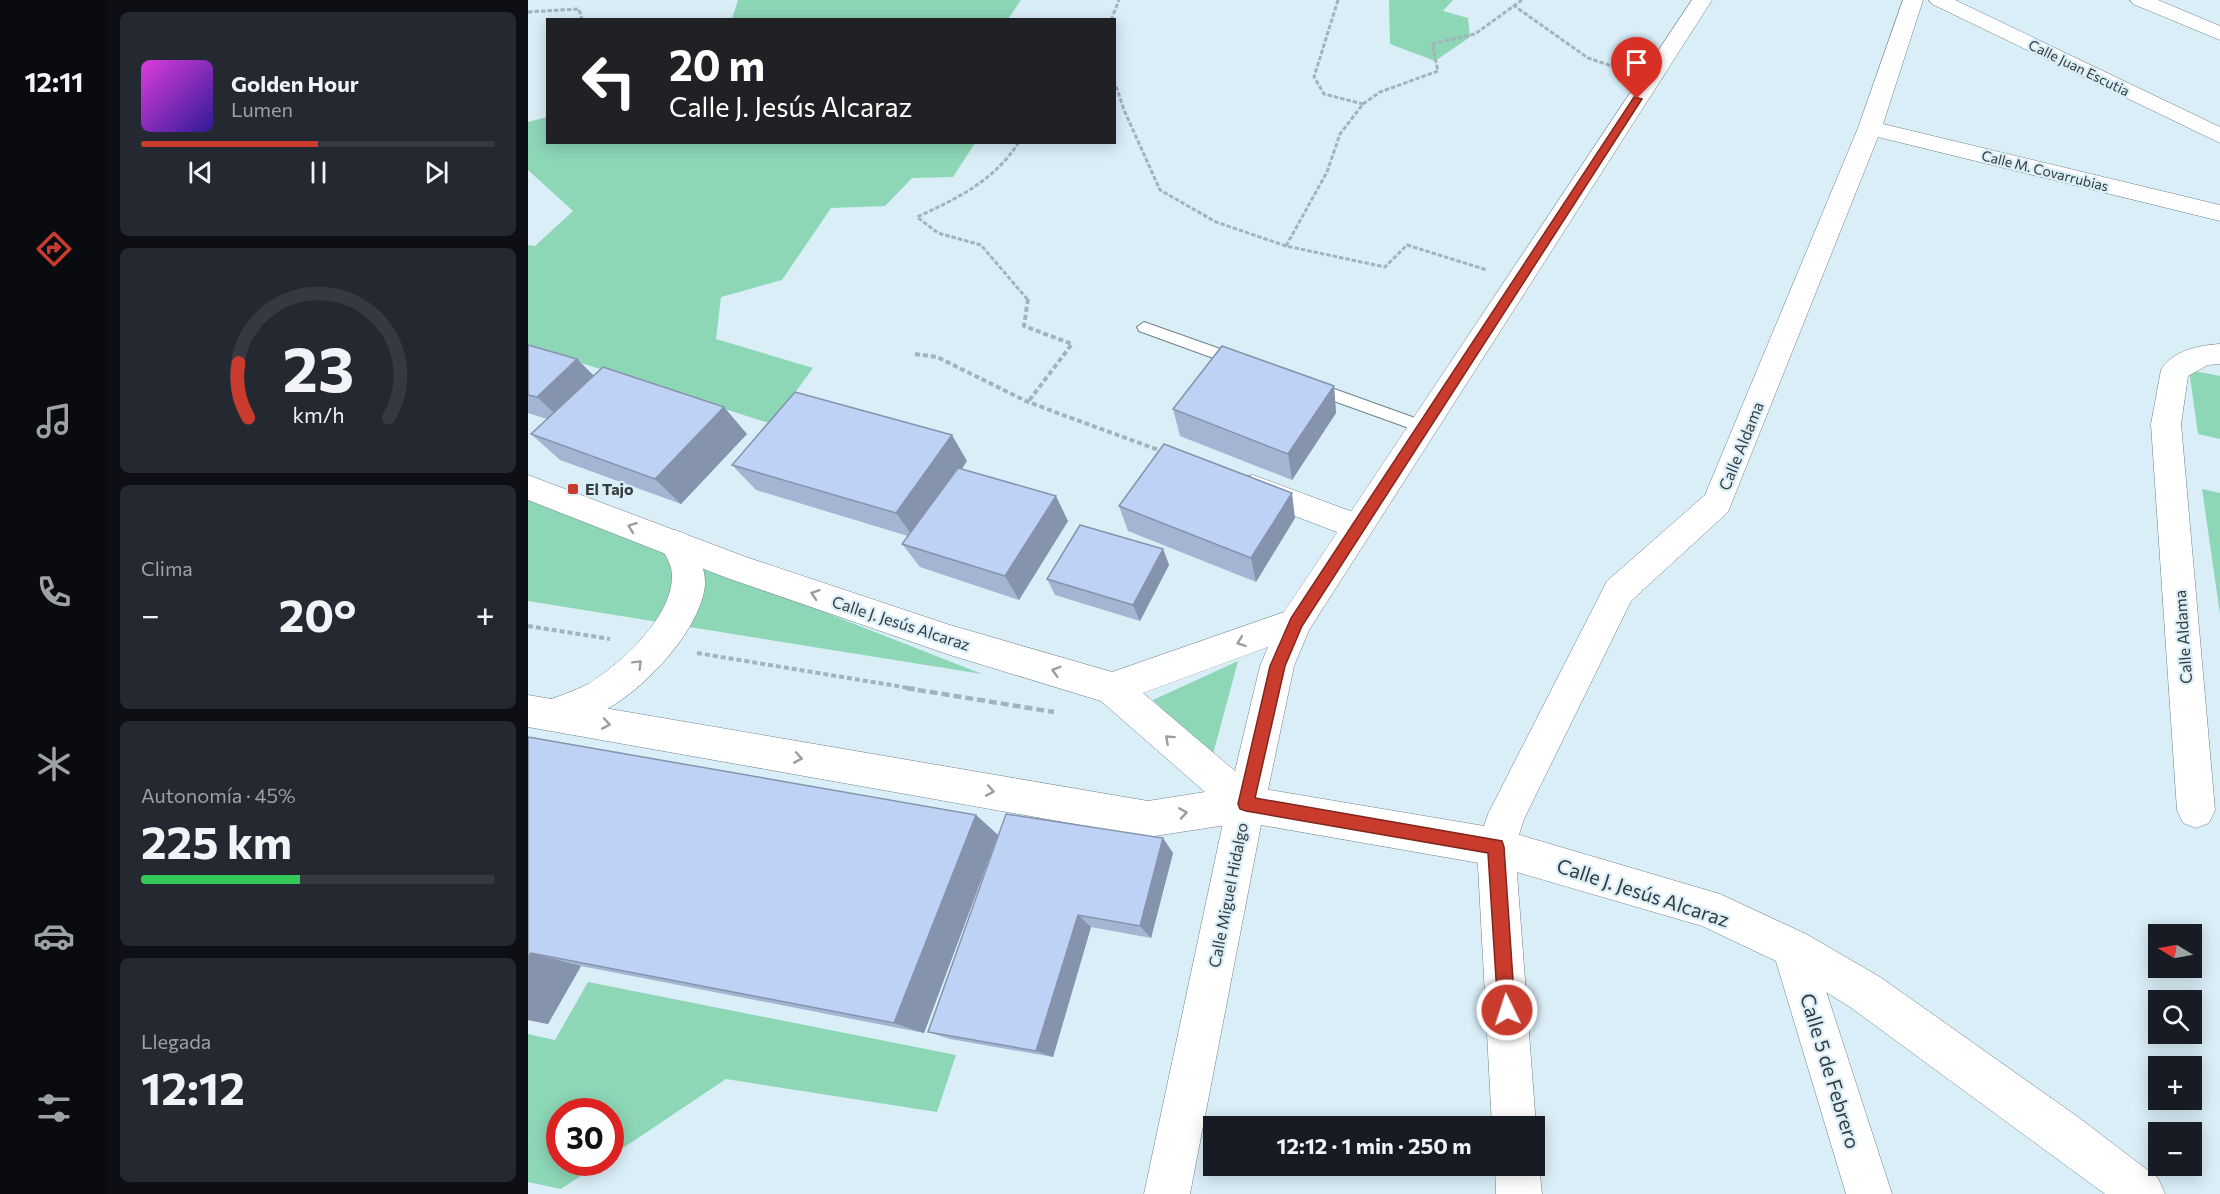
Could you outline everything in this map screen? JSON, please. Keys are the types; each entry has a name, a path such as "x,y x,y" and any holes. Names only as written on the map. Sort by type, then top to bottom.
{"street":[{"name":"Calle Miguel Hidalgo","path":"1167,1194 1246,804 1277,666 1296,622 1702,0"},
{"name":"Calle Aldama","path":"1496,847 1507,814 1619,591 1718,503 1870,128 1913,0"},
{"name":"Calle Juan Escutia","path":"1939,0 2220,135"},
{"path":"2140,0 2220,33"},
{"name":"Calle M. Covarrubias","path":"1870,128 2220,213"},
{"name":"Calle Aldama","path":"2196,810 2166,424 2175,370 2204,355 2220,354"},
{"path":"1231,478 1358,527"},
{"name":"Calle J. Jesús Alcaraz","path":"528,487 738,568 950,640 1112,688 1246,804"},
{"path":"540,713 601,694 639,664 654,646 680,612 686,590 687,570 675,543"},
{"path":"1112,688 1296,622"},
{"name":"Calle J. Jesús Alcaraz","path":"540,713 1148,819 1246,804 1496,847 1706,908 1792,948 1865,992 2062,1133 2142,1194"},
{"path":"1496,847 1513,1116"},
{"name":"Calle 5 de Febrero","path":"1792,948 1869,1194"},
{"path":"1518,1176 1519,1194"}],"lane":[{"path":"1144,327 1256,367"},
{"path":"1300,383 1423,427"}],"path":[{"path":"1112,18 1119,0"},
{"path":"1338,0 1314,77 1324,94 1363,104"},
{"path":"1286,246 1327,172 1340,134 1363,104 1380,92 1438,72 1432,44 1475,33 1522,0"},
{"path":"1513,5 1588,58 1650,80"},
{"path":"528,12 579,9 581,18"},
{"path":"1116,86 1124,110 1160,190 1216,222 1286,246 1385,267 1407,246 1520,280"},
{"path":"1018,144 1010,161 989,181 917,217 938,233 981,245 1028,299 1024,326 1072,344 1028,402"},
{"path":"915,354 937,357 1028,402 1168,454"},
{"path":"528,626 1063,714"}],"green space":[{"path":"738,0 1021,0 1009,18 732,18"},
{"path":"1389,0 1453,0 1443,11 1468,18 1470,37 1435,61 1390,44"},
{"path":"546,117 546,144 974,144 953,177 912,178 885,206 831,208 782,280 721,297 716,339 813,368 772,424 528,346 528,245 535,246 573,211 528,170 528,122"},
{"path":"2189,370 2220,376 2220,439 2198,434"},
{"path":"2202,489 2220,493 2220,614"},
{"path":"528,496 982,674 528,601"},
{"path":"1238,661 1212,758 1153,700"},
{"path":"588,982 956,1055 937,1112 726,1079 624,1147 624,1098 546,1098 546,1176 580,1176 561,1189 528,1182 528,1034 555,1040"}],"building":[{"path":"528,345 577,359 537,397 528,395"},
{"path":"1222,346 1334,386 1288,454 1173,409"},
{"path":"603,367 724,407 655,479 531,434"},
{"path":"795,392 952,435 896,513 732,465"},
{"path":"1164,444 1292,493 1251,558 1119,506"},
{"path":"958,468 1056,496 1005,576 902,544"},
{"path":"1080,525 1163,549 1133,605 1047,579"},
{"path":"528,737 976,815 894,1023 531,953 528,957"},
{"path":"1006,814 1163,838 1140,926 1078,915 1036,1051 928,1032"}],"place":[{"name":"El Tajo","path":"573,489"}],"route":[{"path":"1507,1010 1496,847 1246,804 1277,666 1296,622 1637,99"}]}
